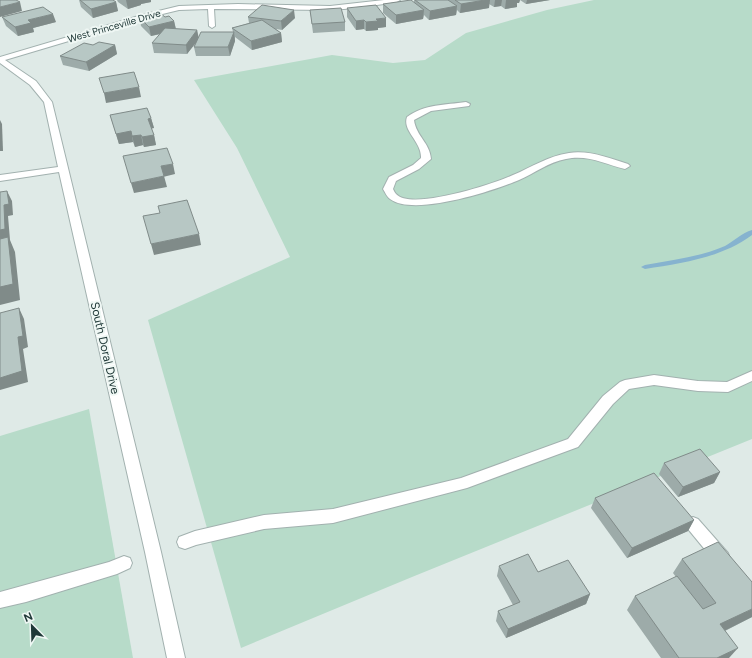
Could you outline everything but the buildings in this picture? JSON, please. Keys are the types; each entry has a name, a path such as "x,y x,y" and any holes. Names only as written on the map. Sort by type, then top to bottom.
{"street":[{"name":"West Princeville Drive","path":"0,60 144,16 179,8 330,8 398,0"},
{"path":"212,7 212,26"},
{"name":"South Doral Drive","path":"0,60 33,83 48,102 62,169 153,552 176,658"},
{"path":"466,104 429,108 419,112 410,119 411,128 426,150 426,159 416,167 392,179 388,189 393,197 404,201 420,203 451,198 491,186 516,177 552,160 571,155 589,156 625,166"},
{"path":"0,178 62,169"},
{"path":"185,542 195,538 264,522 333,516 462,484 573,443 608,400 625,385 654,380 698,386 728,386 752,376"},
{"path":"693,524 732,570"},
{"path":"0,600 26,594 111,569 124,563"}],"green space":[{"path":"594,0 752,0 752,439 241,648 148,320 290,257 237,148 194,80 332,55 393,63 425,60 466,33 547,10"},
{"path":"89,409 133,658 0,658 0,436"}],"waterway":[{"path":"645,267 687,260 715,252 741,240 752,232"}]}
